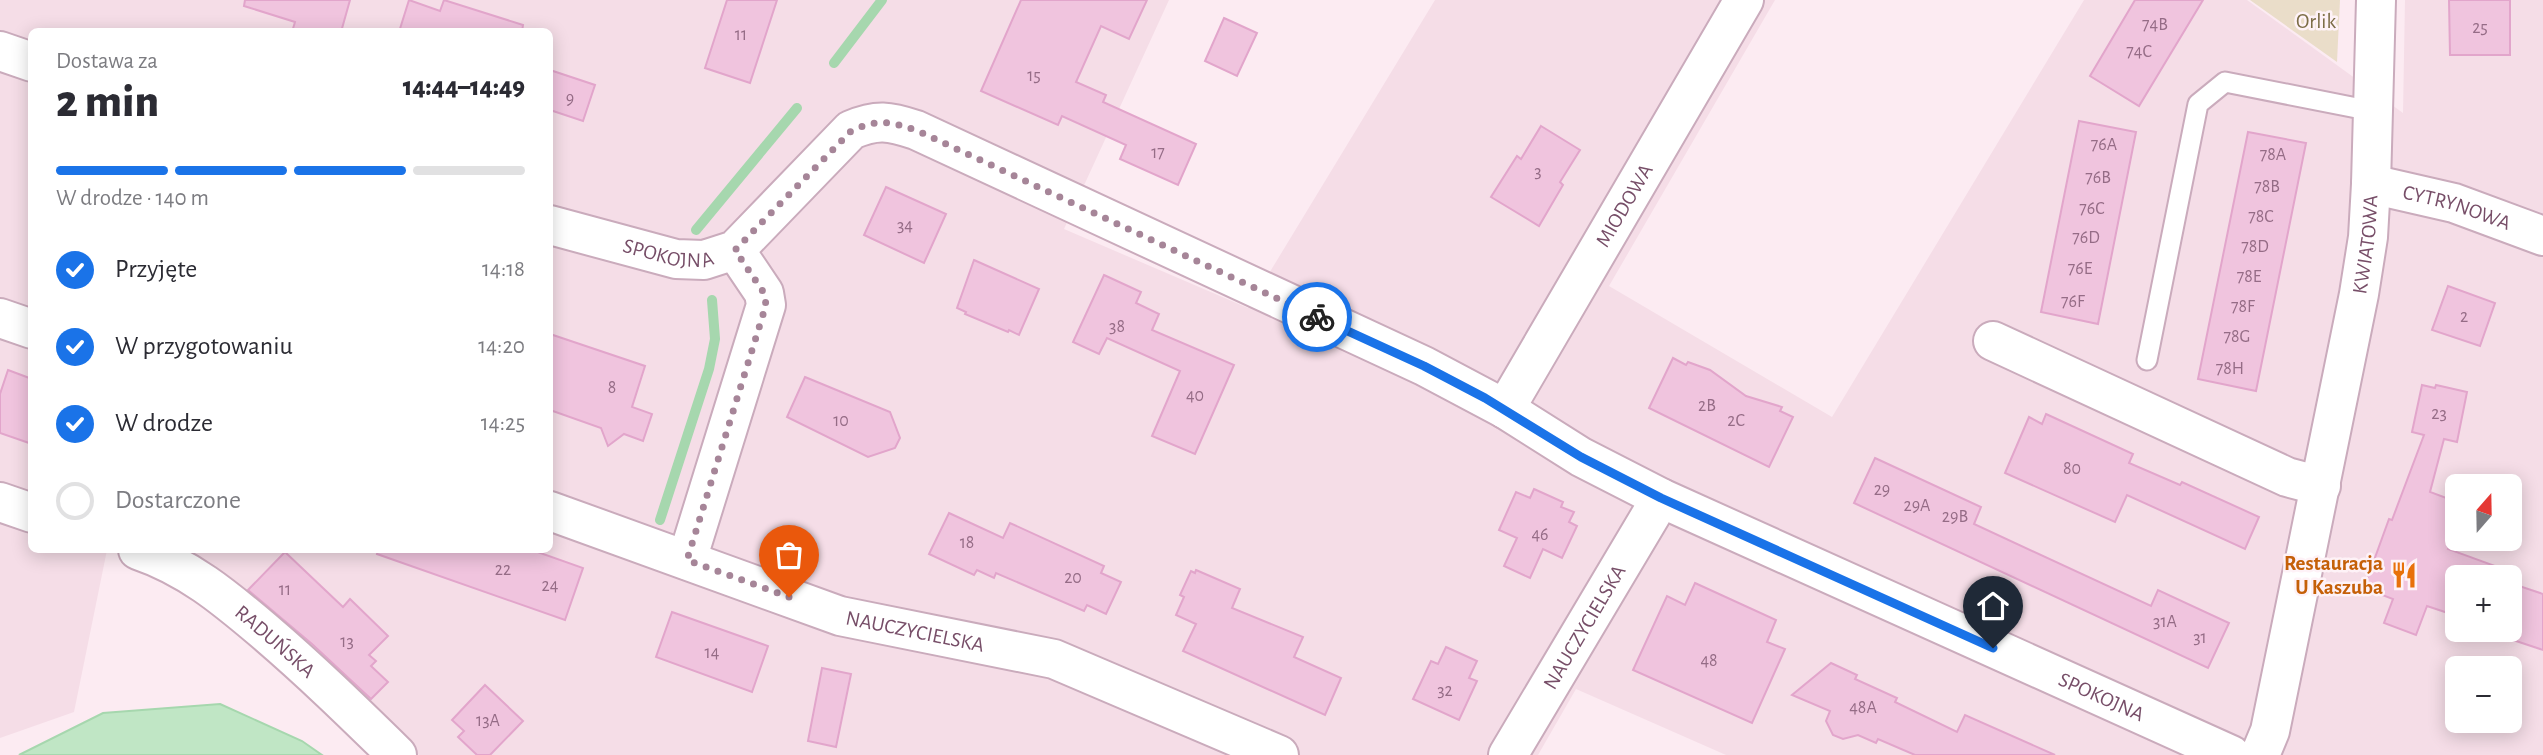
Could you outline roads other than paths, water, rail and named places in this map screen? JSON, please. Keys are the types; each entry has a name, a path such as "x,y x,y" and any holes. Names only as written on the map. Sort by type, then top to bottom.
{"street":[{"name":"MIODOWA","path":"1505,409 1744,0"},
{"name":"KWIATOWA","path":"2260,755 2270,731 2368,237 2376,0"},
{"path":"0,51 28,61"},
{"name":"SPOKOJNA","path":"553,226 677,259 704,260 735,250 851,131 871,122 894,123 916,130 1424,366 1505,409 1581,457 1661,498 2231,755"},
{"name":"CYTRYNOWA","path":"2371,184 2454,203 2543,236"},
{"path":"687,560 766,305 764,293 735,250"},
{"path":"0,318 28,328"},
{"path":"1993,341 2287,477 2320,486"},
{"name":"NAUCZYCIELSKA","path":"1508,755 1661,498"},
{"path":"0,502 28,512"},
{"name":"NAUCZYCIELSKA","path":"553,512 840,616 1055,659 1279,755"},
{"name":"RADUŃSKA","path":"147,553 214,588 313,672 397,755"}],"lane":[{"path":"2147,360 2198,104 2225,82 2372,111"}],"waterway":[{"path":"834,63 882,0"},
{"path":"696,230 797,108"},
{"path":"660,520 709,369 715,339 712,300"}],"place":[{"name":"Restauracja U Kaszuba","path":"2404,575"}],"park label":[{"name":"Orlik","path":"2316,21"}]}
